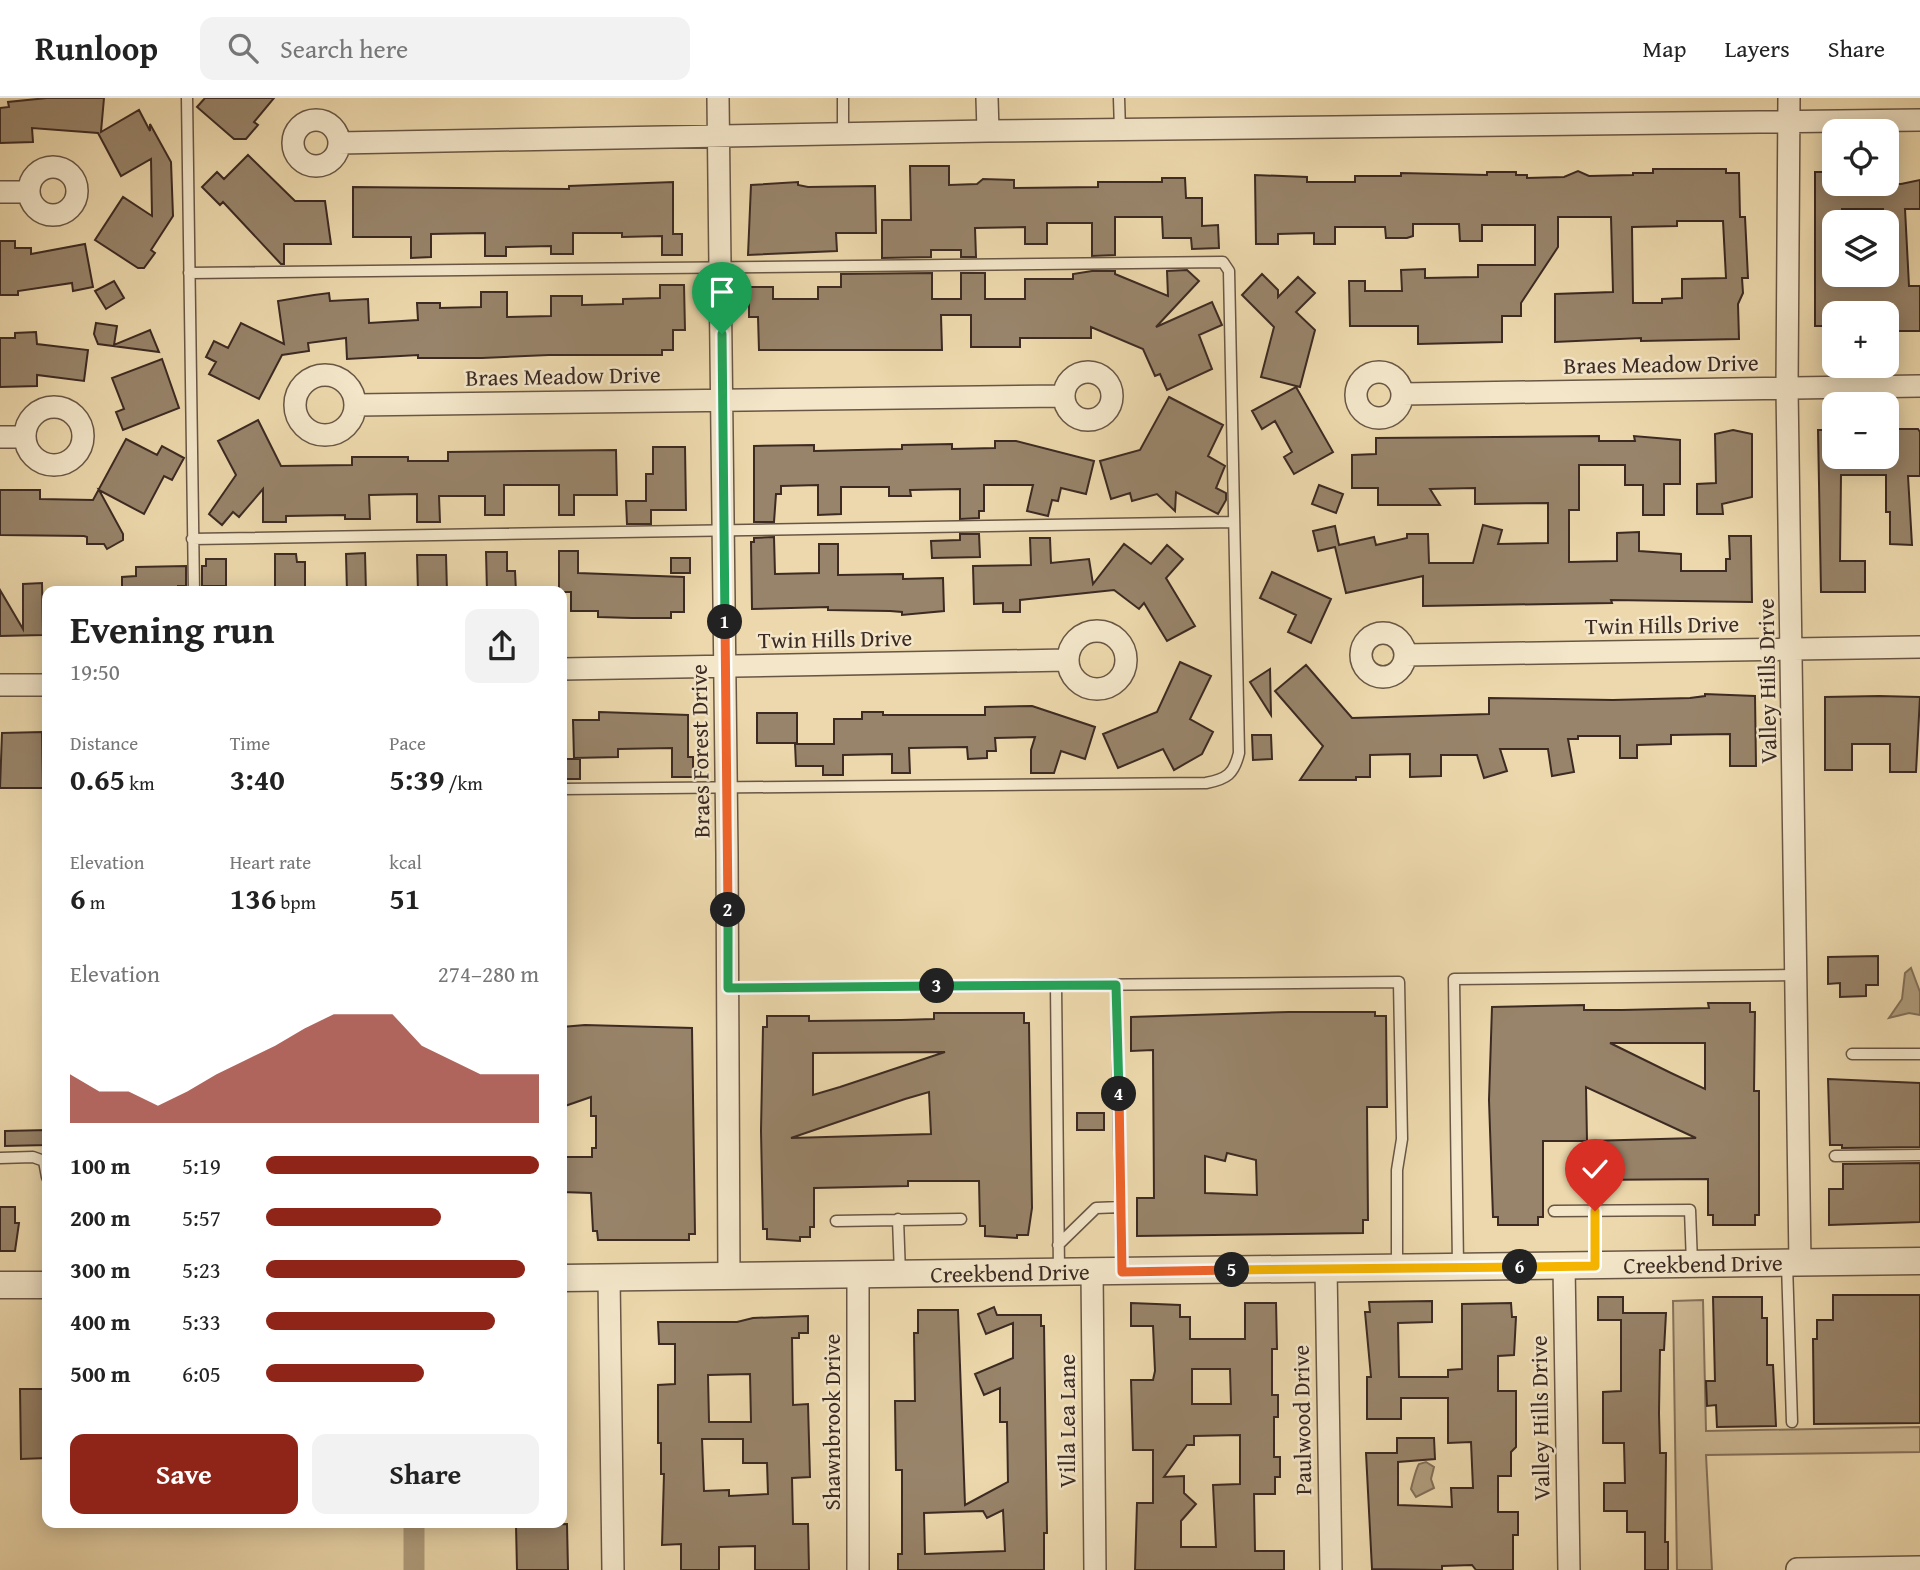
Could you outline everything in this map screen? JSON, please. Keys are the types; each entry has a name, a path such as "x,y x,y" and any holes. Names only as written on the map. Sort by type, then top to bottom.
{"street":[{"name":"Braes Forest Drive","path":"718,98 727,787 738,988 729,1277"},
{"path":"987,98 988,131"},
{"name":"Valley Hills Drive","path":"1789,98 1786,121 1787,388 1793,649 1794,1263"},
{"path":"340,143 988,131 1920,120"},
{"path":"0,192 29,192"},
{"name":"Braes Meadow Drive","path":"1403,394 1920,386"},
{"name":"Braes Meadow Drive","path":"356,405 1064,396"},
{"path":"0,437 24,437"},
{"name":"Twin Hills Drive","path":"1405,654 1920,647"},
{"name":"Twin Hills Drive","path":"567,669 1067,660"},
{"path":"0,685 42,685"},
{"name":"Creekbend Drive","path":"567,1278 1920,1262"},
{"name":"Valley Hills Drive","path":"1564,1266 1569,1570"},
{"name":"Paulwood Drive","path":"1326,1269 1331,1570"},
{"name":"Villa Lea Lane","path":"1092,1272 1095,1570"},
{"name":"Shawnbrook Drive","path":"858,1275 858,1570"},
{"path":"609,1278 613,1570"},
{"path":"0,1285 42,1285"},
{"path":"1797,1570 1920,1567"}],"lane":[{"path":"187,98 194,586"},
{"path":"843,98 843,134"},
{"path":"1119,98 1120,130"},
{"path":"189,273 1223,262 1228,271 1239,753 1235,770 1224,779 1206,783 567,789"},
{"path":"192,539 1234,523"},
{"path":"1458,1268 1454,979 1794,975"},
{"path":"738,988 1399,982 1402,1139 1397,1170 1396,1269"},
{"path":"1056,985 1059,1272"},
{"path":"1116,985 1122,1272"},
{"path":"1852,1054 1920,1054"},
{"path":"1835,1156 1920,1155"},
{"path":"0,1158 33,1157 42,1160"},
{"path":"1058,1245 1096,1209 1121,1207"},
{"path":"1554,1211 1690,1210 1692,1264"},
{"path":"1595,1211 1595,1266"},
{"path":"898,1219 900,1274"},
{"path":"836,1221 961,1219"},
{"path":"1792,1422 1794,1263"}],"shaded area":[{"path":"1911,968 1920,992 1920,1015 1909,1013 1889,1018 1902,999 1905,973"},
{"path":"1703,1300 1706,1431 1920,1427 1920,1452 1706,1455 1712,1570 1677,1570 1673,1301"},
{"path":"1426,1462 1434,1467 1431,1479 1434,1488 1416,1497 1411,1489 1413,1480 1419,1464"}],"building":[{"path":"47,98 104,98 101,132 139,110 150,131 150,124 171,162 173,216 151,250 155,253 144,268 138,268 95,240 123,197 152,216 151,159 121,176 98,133 32,128 33,142 0,143 0,108 9,107 8,102"},
{"path":"205,98 274,98 254,122 258,125 246,139 234,139 197,107"},
{"path":"248,155 295,201 325,201 331,244 284,244 284,264 281,264 223,202 220,205 202,187 217,172 224,179"},
{"path":"910,166 949,166 949,185 977,184 983,179 1014,180 1014,188 1098,187 1098,182 1162,182 1162,178 1185,178 1186,198 1202,198 1202,226 1218,225 1219,248 1192,249 1191,238 1163,238 1162,217 1115,217 1115,255 1092,256 1092,223 1047,223 1047,244 1025,244 1025,227 975,228 976,257 961,257 961,250 931,250 931,257 882,258 882,220 911,220"},
{"path":"1653,169 1726,169 1726,173 1739,173 1740,217 1745,217 1748,278 1742,278 1743,293 1738,304 1739,339 1641,341 1641,338 1555,342 1555,294 1613,292 1611,217 1558,217 1558,247 1521,303 1521,316 1502,316 1502,342 1418,344 1418,326 1350,326 1349,281 1365,281 1365,291 1402,291 1401,270 1425,269 1425,278 1478,277 1478,265 1535,265 1535,225 1482,225 1482,241 1460,241 1459,224 1413,224 1413,236 1407,238 1386,238 1385,227 1335,227 1335,244 1314,244 1314,233 1278,234 1278,244 1256,244 1255,175 1307,177 1307,182 1355,182 1355,176 1401,176 1401,173 1487,175 1487,172 1516,172 1516,175 1527,175 1527,178 1564,177 1578,171 1589,176 1653,173","holes":["1677,221 1723,221 1726,278 1682,279 1682,298 1662,299 1662,303 1633,303 1632,227 1677,226"]},
{"path":"1815,172 1822,172 1822,196 1899,196 1899,184 1920,180 1920,209 1905,209 1909,286 1920,286 1920,331 1899,331 1899,301 1822,301 1822,326 1815,326"},
{"path":"673,182 673,234 682,234 682,255 662,255 662,236 622,237 622,233 573,233 573,254 551,254 551,246 506,247 506,256 485,256 485,233 431,234 431,257 411,258 411,237 353,237 353,187 569,189 569,186"},
{"path":"798,182 798,185 808,187 875,186 876,233 836,233 837,251 748,255 751,185"},
{"path":"0,241 15,241 15,248 31,248 31,254 85,244 93,287 73,291 72,283 18,291 18,295 0,295"},
{"path":"1187,270 1199,281 1156,327 1212,302 1222,325 1199,335 1212,369 1167,390 1160,374 1155,376 1143,349 1091,327 1091,338 1020,338 1020,347 971,347 971,315 941,315 942,350 759,350 758,317 749,317 749,287 773,287 773,299 818,299 818,287 841,287 841,274 932,273 932,299 961,299 961,273 985,273 985,299 1025,299 1025,279 1073,279 1073,274 1092,271 1115,271 1115,274 1168,296 1167,271"},
{"path":"1262,274 1278,290 1278,297 1298,277 1315,293 1296,312 1315,330 1300,387 1261,377 1274,327 1242,295"},
{"path":"114,281 124,298 106,309 95,291"},
{"path":"660,285 684,285 685,330 673,330 673,350 662,350 662,355 418,358 418,355 347,359 346,338 308,343 309,351 282,355 259,399 209,374 216,362 206,357 214,341 228,348 241,323 284,344 278,301 329,293 330,301 368,299 369,323 418,320 417,303 440,303 440,308 481,307 481,292 507,292 507,317 551,316 551,296 582,296 582,305 623,304 623,299 660,298"},
{"path":"96,323 117,326 114,345 150,330 159,352 98,344 94,334"},
{"path":"36,332 37,344 88,350 84,381 37,375 37,386 0,387 0,338 15,338 15,333"},
{"path":"162,359 179,408 123,430 116,412 124,409 112,378"},
{"path":"1296,387 1333,452 1294,474 1284,457 1292,452 1275,421 1262,429 1252,411"},
{"path":"1169,397 1223,425 1208,456 1225,466 1216,488 1226,493 1226,500 1218,514 1176,492 1175,511 1157,494 1132,501 1130,493 1111,499 1100,461 1140,450"},
{"path":"258,420 281,466 352,465 352,457 408,457 408,461 448,461 448,452 616,450 617,495 574,495 574,515 559,515 559,485 504,485 504,515 485,515 485,496 439,496 440,522 417,522 417,494 369,495 370,519 345,519 345,515 286,516 286,522 263,522 263,489 239,517 233,512 222,525 209,514 236,475 218,441"},
{"path":"1899,429 1918,429 1920,432 1920,476 1908,476 1912,545 1890,544 1890,512 1886,512 1886,475 1841,475 1840,561 1865,561 1865,592 1821,592 1818,430 1822,430 1822,469 1899,469"},
{"path":"1733,430 1752,434 1752,497 1722,504 1723,514 1697,514 1697,484 1716,483 1715,434"},
{"path":"1599,436 1599,441 1635,441 1634,436 1680,440 1680,484 1664,484 1664,515 1643,515 1643,485 1625,485 1625,465 1579,465 1579,510 1569,510 1569,562 1617,561 1617,533 1639,532 1639,551 1681,554 1681,571 1726,571 1726,559 1730,559 1729,536 1751,536 1752,602 1611,600 1612,603 1423,606 1423,576 1346,593 1335,547 1318,551 1313,531 1335,526 1339,545 1374,537 1376,545 1407,538 1407,534 1428,534 1429,563 1473,563 1483,525 1502,530 1498,544 1548,543 1548,503 1475,504 1475,488 1430,489 1440,505 1378,505 1378,488 1352,488 1352,455 1376,454 1376,438"},
{"path":"126,439 157,455 162,446 184,458 172,480 164,476 144,514 99,490 123,534 123,540 107,549 104,544 87,544 87,537 84,536 0,535 0,490 40,490 40,499 93,500"},
{"path":"995,441 1016,441 1094,461 1086,494 1061,488 1058,501 1052,500 1048,516 1027,511 1033,485 984,485 984,511 979,511 979,518 960,519 960,489 910,490 911,496 889,496 889,487 841,487 841,514 818,515 818,485 781,486 781,494 776,494 774,522 754,522 754,446 814,445 814,451 902,449 902,445 952,444 952,449 995,448"},
{"path":"653,447 685,447 686,510 651,510 651,524 627,524 626,501 646,501 646,474 653,474"},
{"path":"1319,485 1343,494 1336,513 1312,504"},
{"path":"960,534 979,534 980,557 932,558 931,541 960,540"},
{"path":"774,537 775,574 819,573 819,544 838,544 838,575 903,574 903,579 943,578 944,611 902,615 902,612 890,611 828,610 828,607 752,609 751,542 754,542 754,538"},
{"path":"1030,538 1050,538 1051,563 1089,559 1093,584 1124,544 1151,564 1167,545 1183,559 1166,578 1195,626 1167,641 1144,603 1139,609 1114,590 1020,600 1020,612 1003,612 1003,603 974,604 973,566 1031,565"},
{"path":"559,551 578,551 578,573 684,577 684,612 671,612 671,618 598,617 598,611 571,611 571,592 567,592 567,586 559,586"},
{"path":"486,552 507,552 507,571 515,571 516,586 487,586"},
{"path":"365,553 366,586 347,586 346,554"},
{"path":"275,554 296,554 297,562 305,562 305,586 275,586"},
{"path":"417,555 446,555 447,586 418,586"},
{"path":"671,558 690,558 690,573 671,573"},
{"path":"206,559 226,559 226,586 202,586 202,566 206,566"},
{"path":"186,566 186,586 122,586 122,577 136,576 136,567"},
{"path":"1272,572 1331,599 1311,643 1288,632 1296,615 1260,598"},
{"path":"42,583 42,635 0,636 0,590 23,629 23,584"},
{"path":"1180,662 1211,676 1190,719 1213,732 1202,754 1174,770 1163,749 1118,768 1103,734 1157,712"},
{"path":"1306,665 1352,718 1489,714 1489,698 1613,700 1690,698 1705,694 1755,696 1756,766 1730,766 1730,734 1671,735 1671,744 1637,745 1637,758 1620,758 1620,736 1578,736 1578,739 1568,739 1574,772 1552,776 1548,749 1500,749 1507,771 1484,778 1477,755 1441,755 1441,776 1410,777 1410,754 1370,755 1370,777 1356,777 1356,780 1300,780 1323,746 1275,691"},
{"path":"1270,669 1271,715 1250,682"},
{"path":"1825,697 1920,697 1916,772 1890,772 1890,744 1852,744 1852,770 1825,770"},
{"path":"1032,706 1095,727 1085,759 1061,751 1054,773 1031,773 1031,750 1035,737 995,738 996,751 987,751 987,758 968,759 967,747 909,748 910,773 892,773 892,754 843,755 843,775 823,775 823,766 796,766 795,744 834,744 834,719 862,719 862,712 883,712 883,715 985,715 985,707"},
{"path":"599,712 688,715 688,757 693,757 693,777 672,777 672,748 618,749 618,757 574,758 573,720 599,720"},
{"path":"757,713 797,713 797,743 757,743"},
{"path":"42,732 42,788 0,788 2,733"},
{"path":"1252,735 1271,735 1272,759 1253,760"},
{"path":"567,759 580,759 580,779 567,779"},
{"path":"1878,956 1878,985 1866,985 1866,996 1840,997 1840,983 1828,984 1828,957"},
{"path":"1708,1003 1750,1003 1750,1012 1755,1012 1754,1091 1759,1091 1759,1215 1755,1215 1755,1225 1713,1225 1713,1215 1708,1215 1708,1179 1589,1180 1589,1141 1696,1138 1586,1087 1587,1141 1543,1141 1543,1217 1538,1217 1538,1225 1498,1225 1498,1217 1493,1217 1489,1100 1492,1007 1584,1005 1584,1010 1709,1008","holes":["1610,1043 1705,1043 1705,1089"]},
{"path":"1289,1012 1375,1012 1375,1016 1386,1016 1387,1107 1367,1107 1368,1220 1363,1220 1363,1233 1137,1236 1137,1198 1154,1198 1153,1050 1131,1051 1131,1017","holes":["1227,1153 1256,1160 1257,1195 1205,1193 1205,1156 1225,1161"]},
{"path":"934,1013 1024,1013 1024,1023 1029,1023 1032,1208 1028,1235 1017,1235 1017,1238 985,1236 985,1226 980,1226 979,1181 908,1181 908,1186 814,1188 814,1227 810,1227 810,1237 800,1237 800,1241 767,1239 767,1229 763,1229 761,1131 763,1027 767,1027 767,1016 809,1016 809,1021 934,1019","holes":["945,1052 840,1087 813,1095 813,1053","929,1092 931,1134 791,1138 905,1099"]},
{"path":"567,1027 692,1028 695,1234 689,1234 689,1240 598,1240 597,1231 593,1231 591,1193 567,1192 567,1157 592,1157 592,1148 596,1148 596,1116 591,1116 591,1097 567,1105"},
{"path":"1828,1079 1920,1083 1920,1147 1842,1148 1842,1145 1830,1145"},
{"path":"1077,1113 1104,1113 1104,1130 1077,1130"},
{"path":"42,1130 42,1145 5,1146 5,1131"},
{"path":"1920,1163 1920,1222 1829,1225 1829,1189 1843,1189 1843,1164"},
{"path":"0,1207 15,1207 15,1223 19,1223 15,1251 0,1251"},
{"path":"1833,1295 1920,1295 1920,1423 1814,1424 1813,1339 1817,1339 1817,1320 1833,1320"},
{"path":"1598,1297 1623,1297 1623,1313 1666,1313 1664,1350 1660,1350 1659,1413 1660,1453 1666,1453 1665,1542 1668,1542 1668,1570 1645,1570 1645,1532 1627,1532 1627,1511 1604,1511 1604,1483 1625,1483 1624,1443 1603,1443 1603,1392 1621,1391 1621,1320 1598,1320"},
{"path":"1713,1297 1762,1297 1762,1318 1767,1318 1767,1365 1773,1365 1776,1426 1717,1427 1716,1405 1707,1406 1706,1381 1715,1381"},
{"path":"1432,1301 1432,1322 1398,1323 1399,1377 1448,1377 1448,1370 1462,1369 1462,1304 1511,1303 1512,1317 1516,1317 1514,1355 1498,1356 1498,1391 1516,1391 1516,1447 1511,1452 1511,1476 1498,1476 1498,1512 1518,1512 1518,1535 1513,1535 1513,1570 1476,1570 1472,1565 1442,1566 1442,1570 1372,1569 1366,1453 1397,1453 1397,1438 1434,1438 1435,1459 1398,1462 1398,1505 1452,1507 1451,1488 1473,1488 1471,1442 1448,1443 1448,1398 1401,1398 1401,1419 1367,1419 1367,1377 1371,1377 1365,1312 1370,1312 1369,1302"},
{"path":"1131,1303 1180,1305 1180,1317 1190,1317 1190,1339 1245,1339 1245,1303 1276,1303 1277,1349 1272,1349 1272,1395 1278,1395 1278,1417 1274,1417 1274,1457 1280,1457 1280,1477 1275,1477 1275,1494 1254,1494 1255,1551 1284,1551 1284,1570 1135,1570 1137,1503 1153,1503 1153,1450 1133,1450 1131,1380 1153,1380 1155,1371 1153,1326 1131,1326","holes":["1192,1369 1230,1369 1231,1404 1192,1404","1240,1435 1240,1484 1213,1485 1216,1547 1181,1547 1181,1521 1196,1504 1184,1493 1184,1476 1164,1477 1187,1445 1194,1445 1194,1436"]},
{"path":"994,1307 997,1315 1041,1315 1041,1326 1044,1326 1047,1533 1044,1533 1044,1570 898,1570 898,1554 902,1554 902,1470 896,1470 895,1401 915,1401 914,1333 918,1333 918,1310 958,1310 965,1505 1008,1482 1007,1422 1000,1422 1000,1388 984,1395 975,1374 1013,1358 1013,1323 986,1334 978,1314","holes":["1003,1510 1005,1551 925,1554 924,1513 983,1511 987,1518"]},
{"path":"808,1316 808,1333 799,1333 799,1338 792,1338 793,1405 808,1404 810,1477 792,1478 793,1524 808,1524 809,1570 755,1570 755,1546 719,1547 719,1570 681,1570 681,1544 662,1545 664,1474 661,1474 661,1443 658,1443 658,1385 675,1384 675,1344 659,1344 658,1322 737,1322 753,1318","holes":["750,1374 751,1422 709,1422 708,1375","702,1439 743,1439 743,1463 767,1463 768,1494 729,1496 729,1490 704,1491"]},
{"path":"20,1389 42,1389 42,1458 21,1459"},
{"path":"567,1524 568,1570 517,1570 516,1528 567,1528"}],"waterway":[{"path":"414,1528 414,1570"}],"route":[{"path":"722,334 728,988 1116,985 1122,1272 1595,1266 1595,1211"}]}
